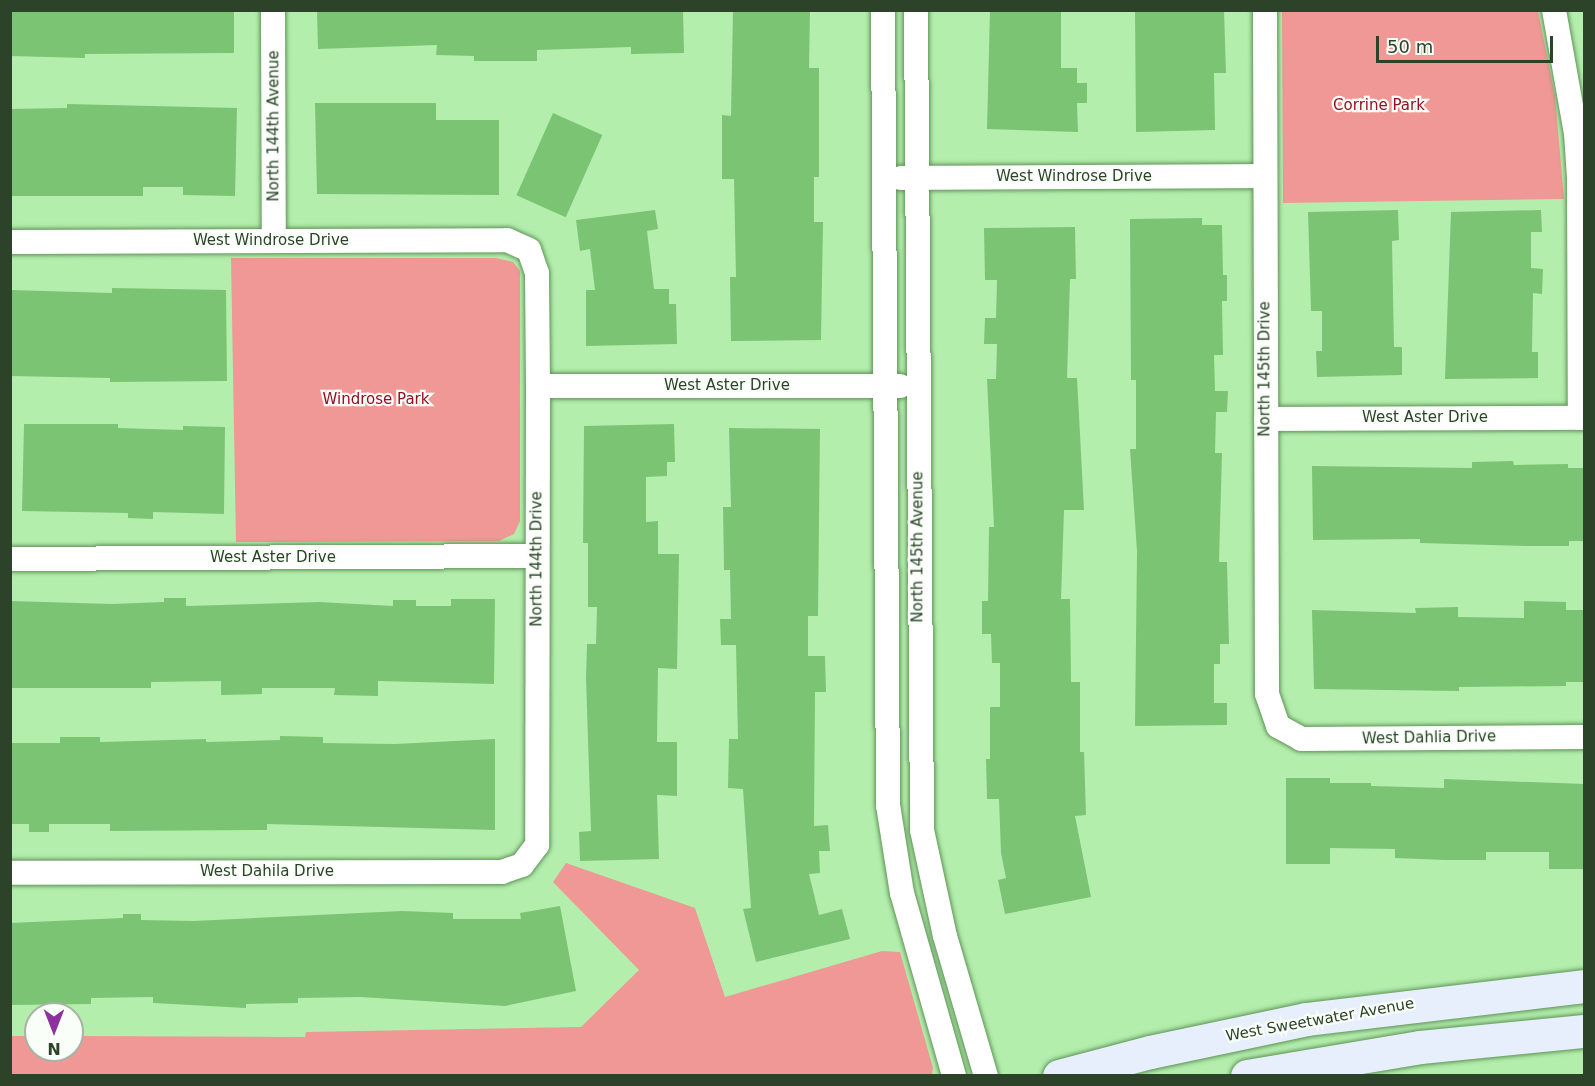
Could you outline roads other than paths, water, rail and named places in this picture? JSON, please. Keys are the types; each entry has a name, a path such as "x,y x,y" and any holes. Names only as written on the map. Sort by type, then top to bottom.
{"street":[{"name":"North 144th Avenue","path":"273,10 274,241"},
{"name":"North 145th Avenue","path":"883,10 888,805 902,893 954,1076"},
{"name":"North 145th Avenue","path":"916,10 922,830 945,936 986,1076"},
{"name":"North 145th Drive","path":"1265,10 1266,694 1278,726"},
{"path":"1554,10 1572,112 1579,177 1582,418"},
{"name":"West Windrose Drive","path":"884,178 1265,176"},
{"name":"West Windrose Drive","path":"10,242 507,240 529,250"},
{"name":"North 144th Drive","path":"522,865 537,845 537,273 529,250"},
{"name":"West Aster Drive","path":"538,386 917,386"},
{"name":"West Aster Drive","path":"1266,419 1582,418"},
{"name":"West Aster Drive","path":"10,559 536,556"},
{"name":"West Dahlia Drive","path":"1278,726 1301,739 1584,737"},
{"name":"West Dahila Drive","path":"10,873 502,872 522,865"},
{"name":"West Sweetwater Avenue","path":"1059,1076 1150,1052 1307,1019 1584,986"},
{"path":"1247,1076 1420,1047 1584,1031"}],"park label":[{"name":"Corrine Park","path":"1379,106"},
{"name":"Windrose Park","path":"376,400"}]}
